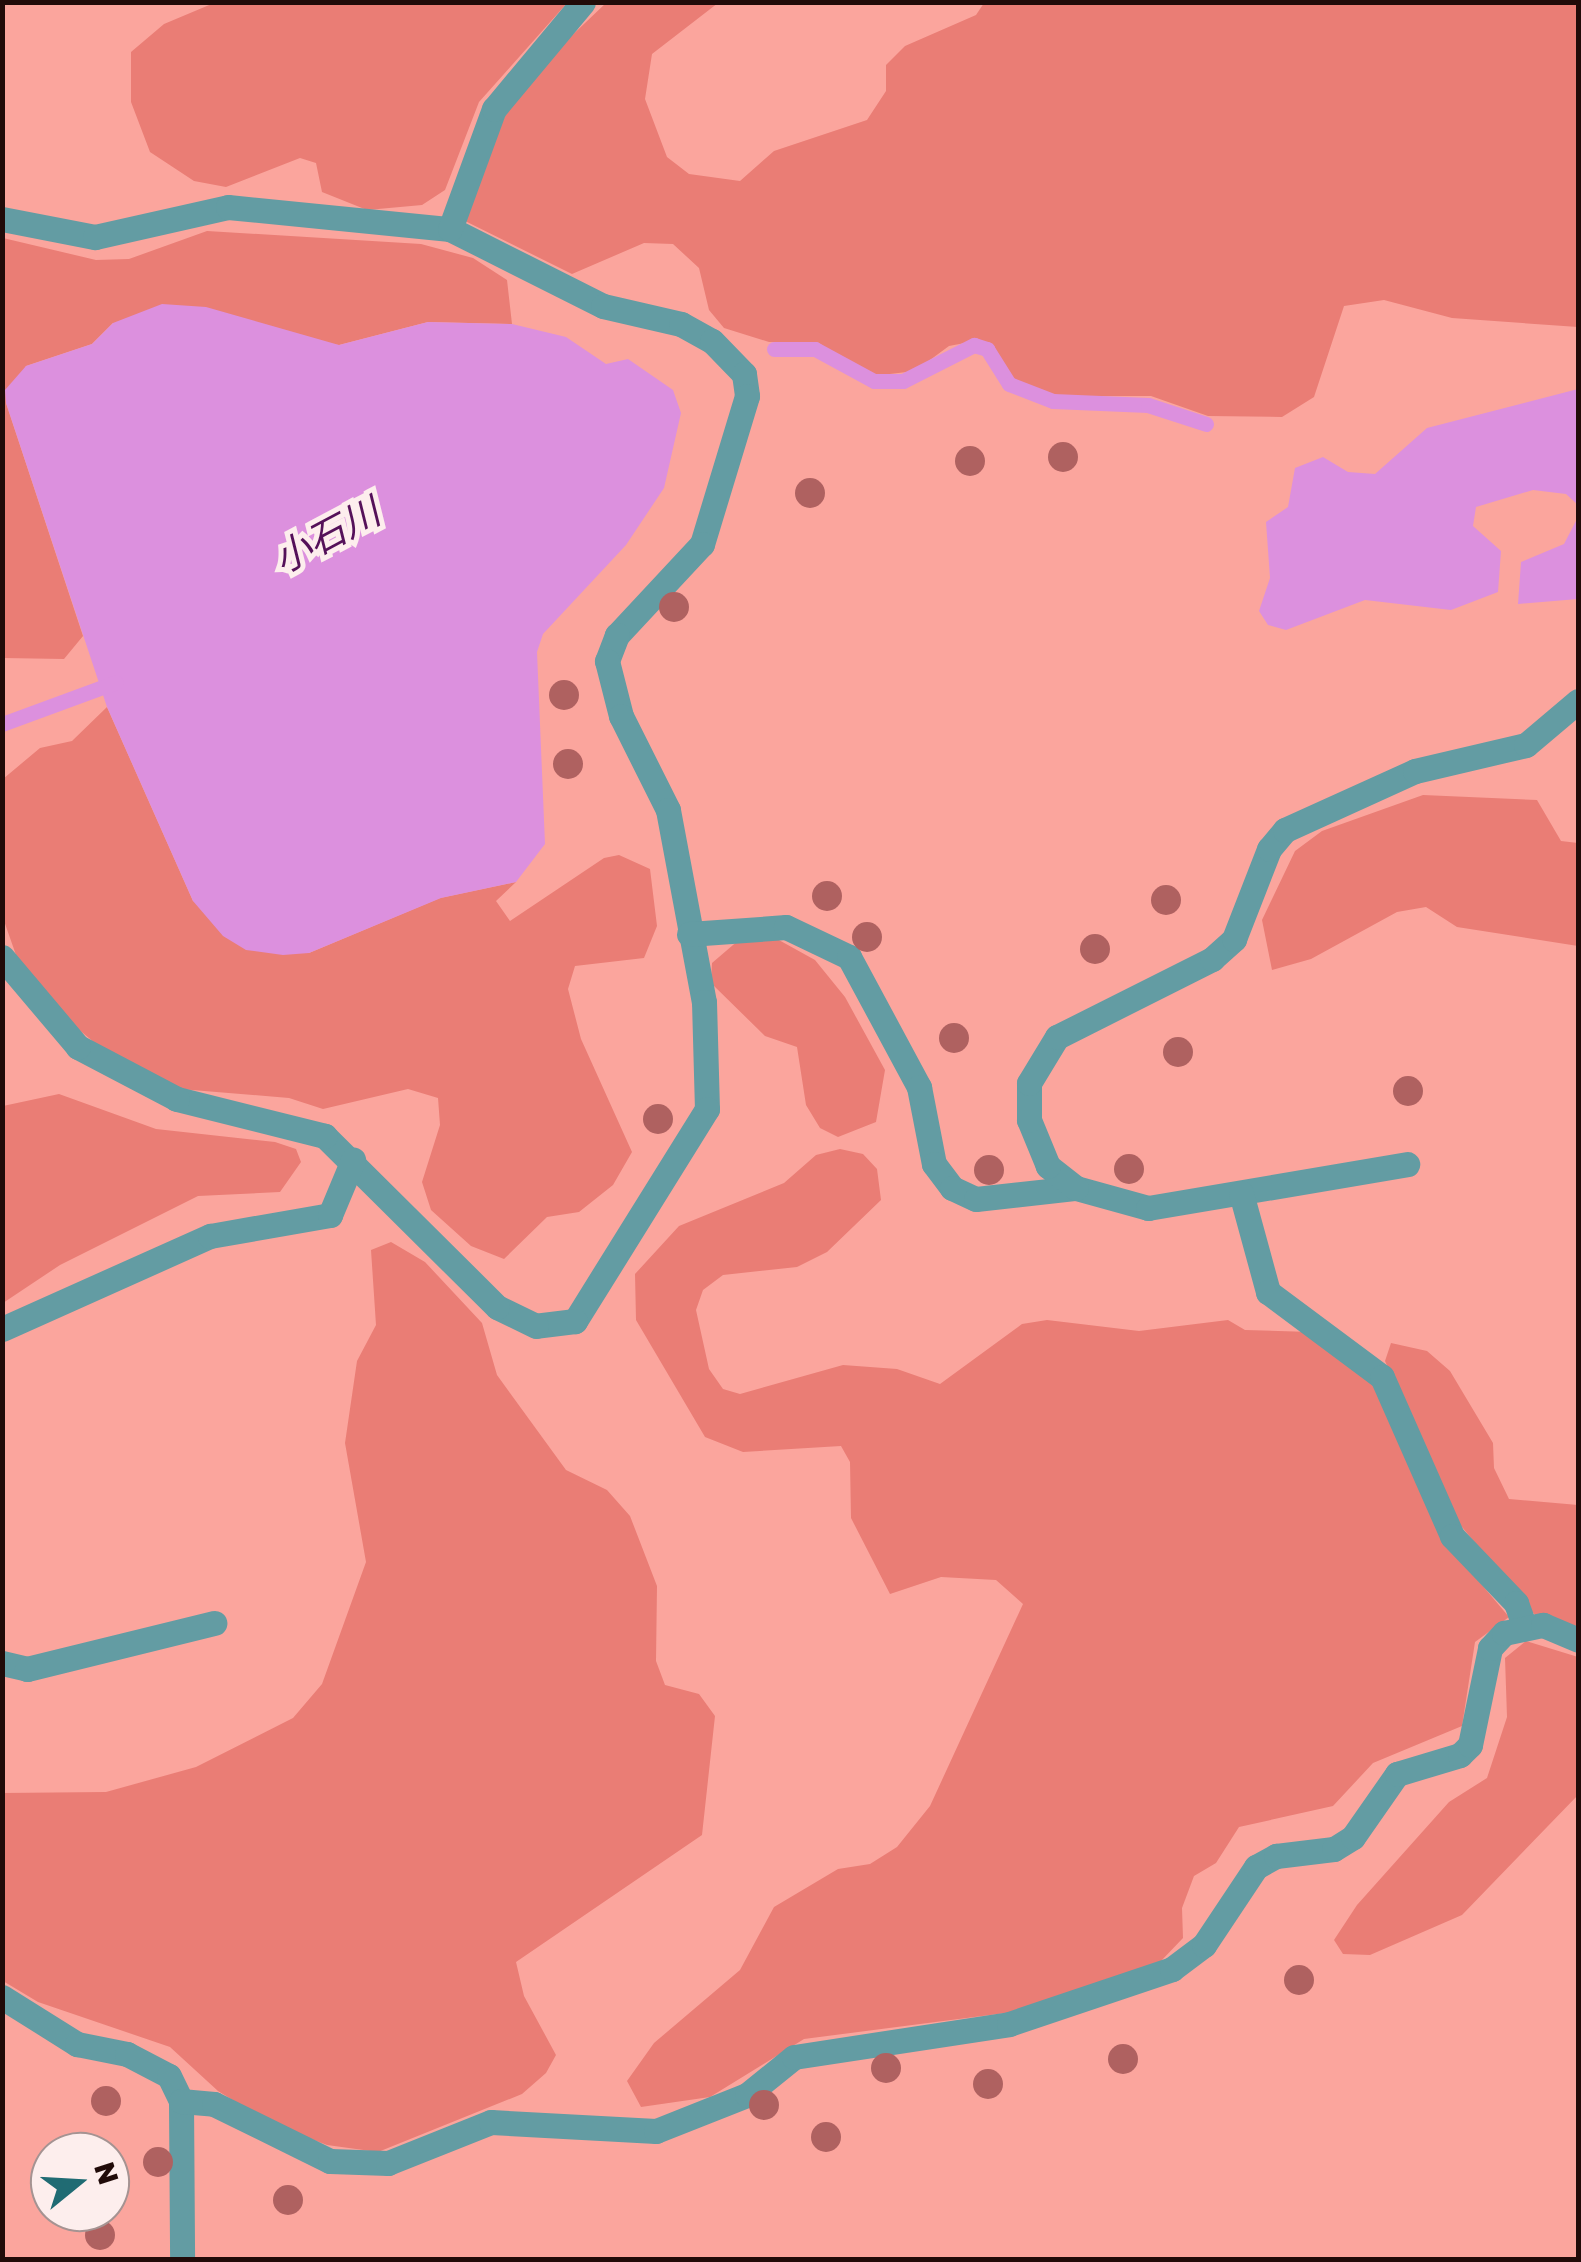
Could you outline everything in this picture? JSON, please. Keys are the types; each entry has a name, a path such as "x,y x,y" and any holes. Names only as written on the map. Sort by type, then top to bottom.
{"lane":[{"path":"450,229 466,167 494,109 583,2"},
{"path":"2,219 95,237 228,207 450,229 604,306 681,324 722,348 744,374 746,396 702,544 617,635 607,661 616,704 668,810 704,1002 707,1108 575,1320 536,1326 497,1307 325,1136 291,1123 177,1099 123,1075 48,1018 2,958"},
{"path":"1407,1164 1148,1208 1076,1188 1048,1166 1028,1120 1028,1083 1057,1036 1212,959 1234,939 1269,849 1286,830 1415,772 1526,744 1578,701"},
{"path":"689,934 786,927 823,939 849,957 910,1067 924,1140 952,1188 976,1199 1027,1199 1076,1188"},
{"path":"2,1329 210,1236 330,1215 353,1160"},
{"path":"1240,1192 1268,1292 1382,1377 1452,1536 1516,1603 1524,1625"},
{"path":"2,1664 27,1669 214,1623"},
{"path":"181,2101 214,2104 274,2139 355,2164 413,2156 491,2122 656,2131 747,2095 794,2057 1009,2024 1172,1969 1204,1945 1256,1867 1334,1849 1353,1837 1397,1774 1460,1755 1470,1745 1490,1648 1524,1625 1578,1640"},
{"path":"2,1997 77,2044 127,2054 170,2076 181,2101 182,2260"}],"shaded area":[{"path":"3,3 1578,3 1578,2259 3,2260"},
{"path":"214,3 567,3 479,102 445,190 422,205 367,210 322,192 316,163 300,158 226,187 194,181 150,152 131,102 131,52 164,24"},
{"path":"606,3 718,3 652,54 645,99 667,157 689,174 740,181 774,151 867,120 886,91 886,65 905,46 976,15 984,3 1578,3 1578,327 1452,318 1384,300 1344,306 1314,397 1282,417 1208,416 1151,396 1055,396 1014,381 993,348 975,341 949,346 915,371 873,376 816,342 769,342 724,328 709,310 699,268 673,244 644,243 572,274 461,219 505,116 542,64"},
{"path":"207,231 421,244 473,258 507,280 512,324 428,322 339,345 113,323 92,344 26,366 6,403 83,636 64,659 3,658 3,238 96,260 129,259"},
{"path":"107,707 193,901 309,953 440,898 516,882 496,901 510,921 604,858 619,855 650,869 657,926 644,958 575,966 568,989 581,1039 632,1152 613,1185 579,1212 547,1217 504,1259 471,1246 431,1210 422,1182 440,1125 438,1098 408,1089 323,1109 289,1098 180,1089 114,1059 65,1018 16,955 3,918 3,779 40,748 72,741"},
{"path":"1423,795 1537,800 1561,841 1578,843 1578,946 1457,927 1426,907 1397,912 1311,959 1272,970 1262,920 1295,851 1322,831"},
{"path":"740,939 777,939 815,960 845,997 885,1070 876,1122 838,1137 820,1128 806,1105 797,1047 765,1036 711,983 712,963"},
{"path":"59,1094 156,1129 275,1142 296,1149 301,1162 280,1192 198,1196 60,1265 3,1303 3,1106"},
{"path":"840,1149 863,1154 877,1169 881,1200 827,1252 797,1267 723,1275 703,1290 696,1310 709,1369 723,1389 740,1394 843,1365 897,1369 940,1384 1022,1324 1047,1320 1139,1331 1228,1320 1245,1330 1311,1332 1369,1376 1439,1534 1509,1617 1475,1642 1462,1726 1373,1763 1333,1806 1239,1827 1216,1863 1194,1876 1182,1908 1183,1938 1161,1961 1013,2012 804,2039 710,2097 641,2107 627,2081 654,2043 740,1970 774,1907 838,1869 870,1864 897,1847 930,1806 1023,1604 996,1580 941,1577 890,1594 851,1518 850,1462 841,1446 743,1452 705,1437 636,1320 635,1274 679,1226 784,1183 816,1155"},
{"path":"391,1242 425,1262 482,1323 497,1375 566,1470 607,1490 630,1516 657,1586 656,1661 665,1685 699,1694 715,1716 702,1835 516,1962 524,1996 556,2055 546,2073 522,2094 378,2152 327,2145 272,2124 218,2091 170,2047 38,2002 3,1981 2,1793 106,1792 196,1767 293,1718 322,1684 366,1562 345,1443 357,1361 376,1325 371,1250"},
{"path":"1391,1343 1427,1351 1450,1371 1493,1443 1494,1468 1509,1499 1578,1505 1578,1628 1535,1615 1457,1521 1385,1361"},
{"path":"1526,1641 1578,1657 1578,1795 1462,1915 1370,1955 1343,1954 1334,1940 1357,1905 1449,1802 1487,1778 1507,1717 1505,1658"}],"water":[{"path":"162,304 206,307 339,345 428,322 512,324 566,337 606,364 628,359 673,390 681,413 664,488 626,545 543,634 537,652 545,844 516,882 441,898 309,953 283,955 246,950 223,936 193,901 107,707 6,403 5,390 26,366 92,344 113,323"},
{"path":"1578,389 1578,505 1566,494 1533,490 1476,507 1473,526 1501,551 1498,592 1451,610 1365,600 1286,630 1268,625 1259,611 1270,578 1266,522 1288,507 1295,468 1323,457 1348,472 1375,474 1427,428"},
{"path":"1578,517 1578,599 1518,604 1521,562 1564,544"}],"waterway":[{"path":"774,349 815,349 874,381 903,381 974,345 987,349 1009,384 1053,401 1148,405 1206,424"},
{"name":"小石川","path":"2,724 116,682"}]}
